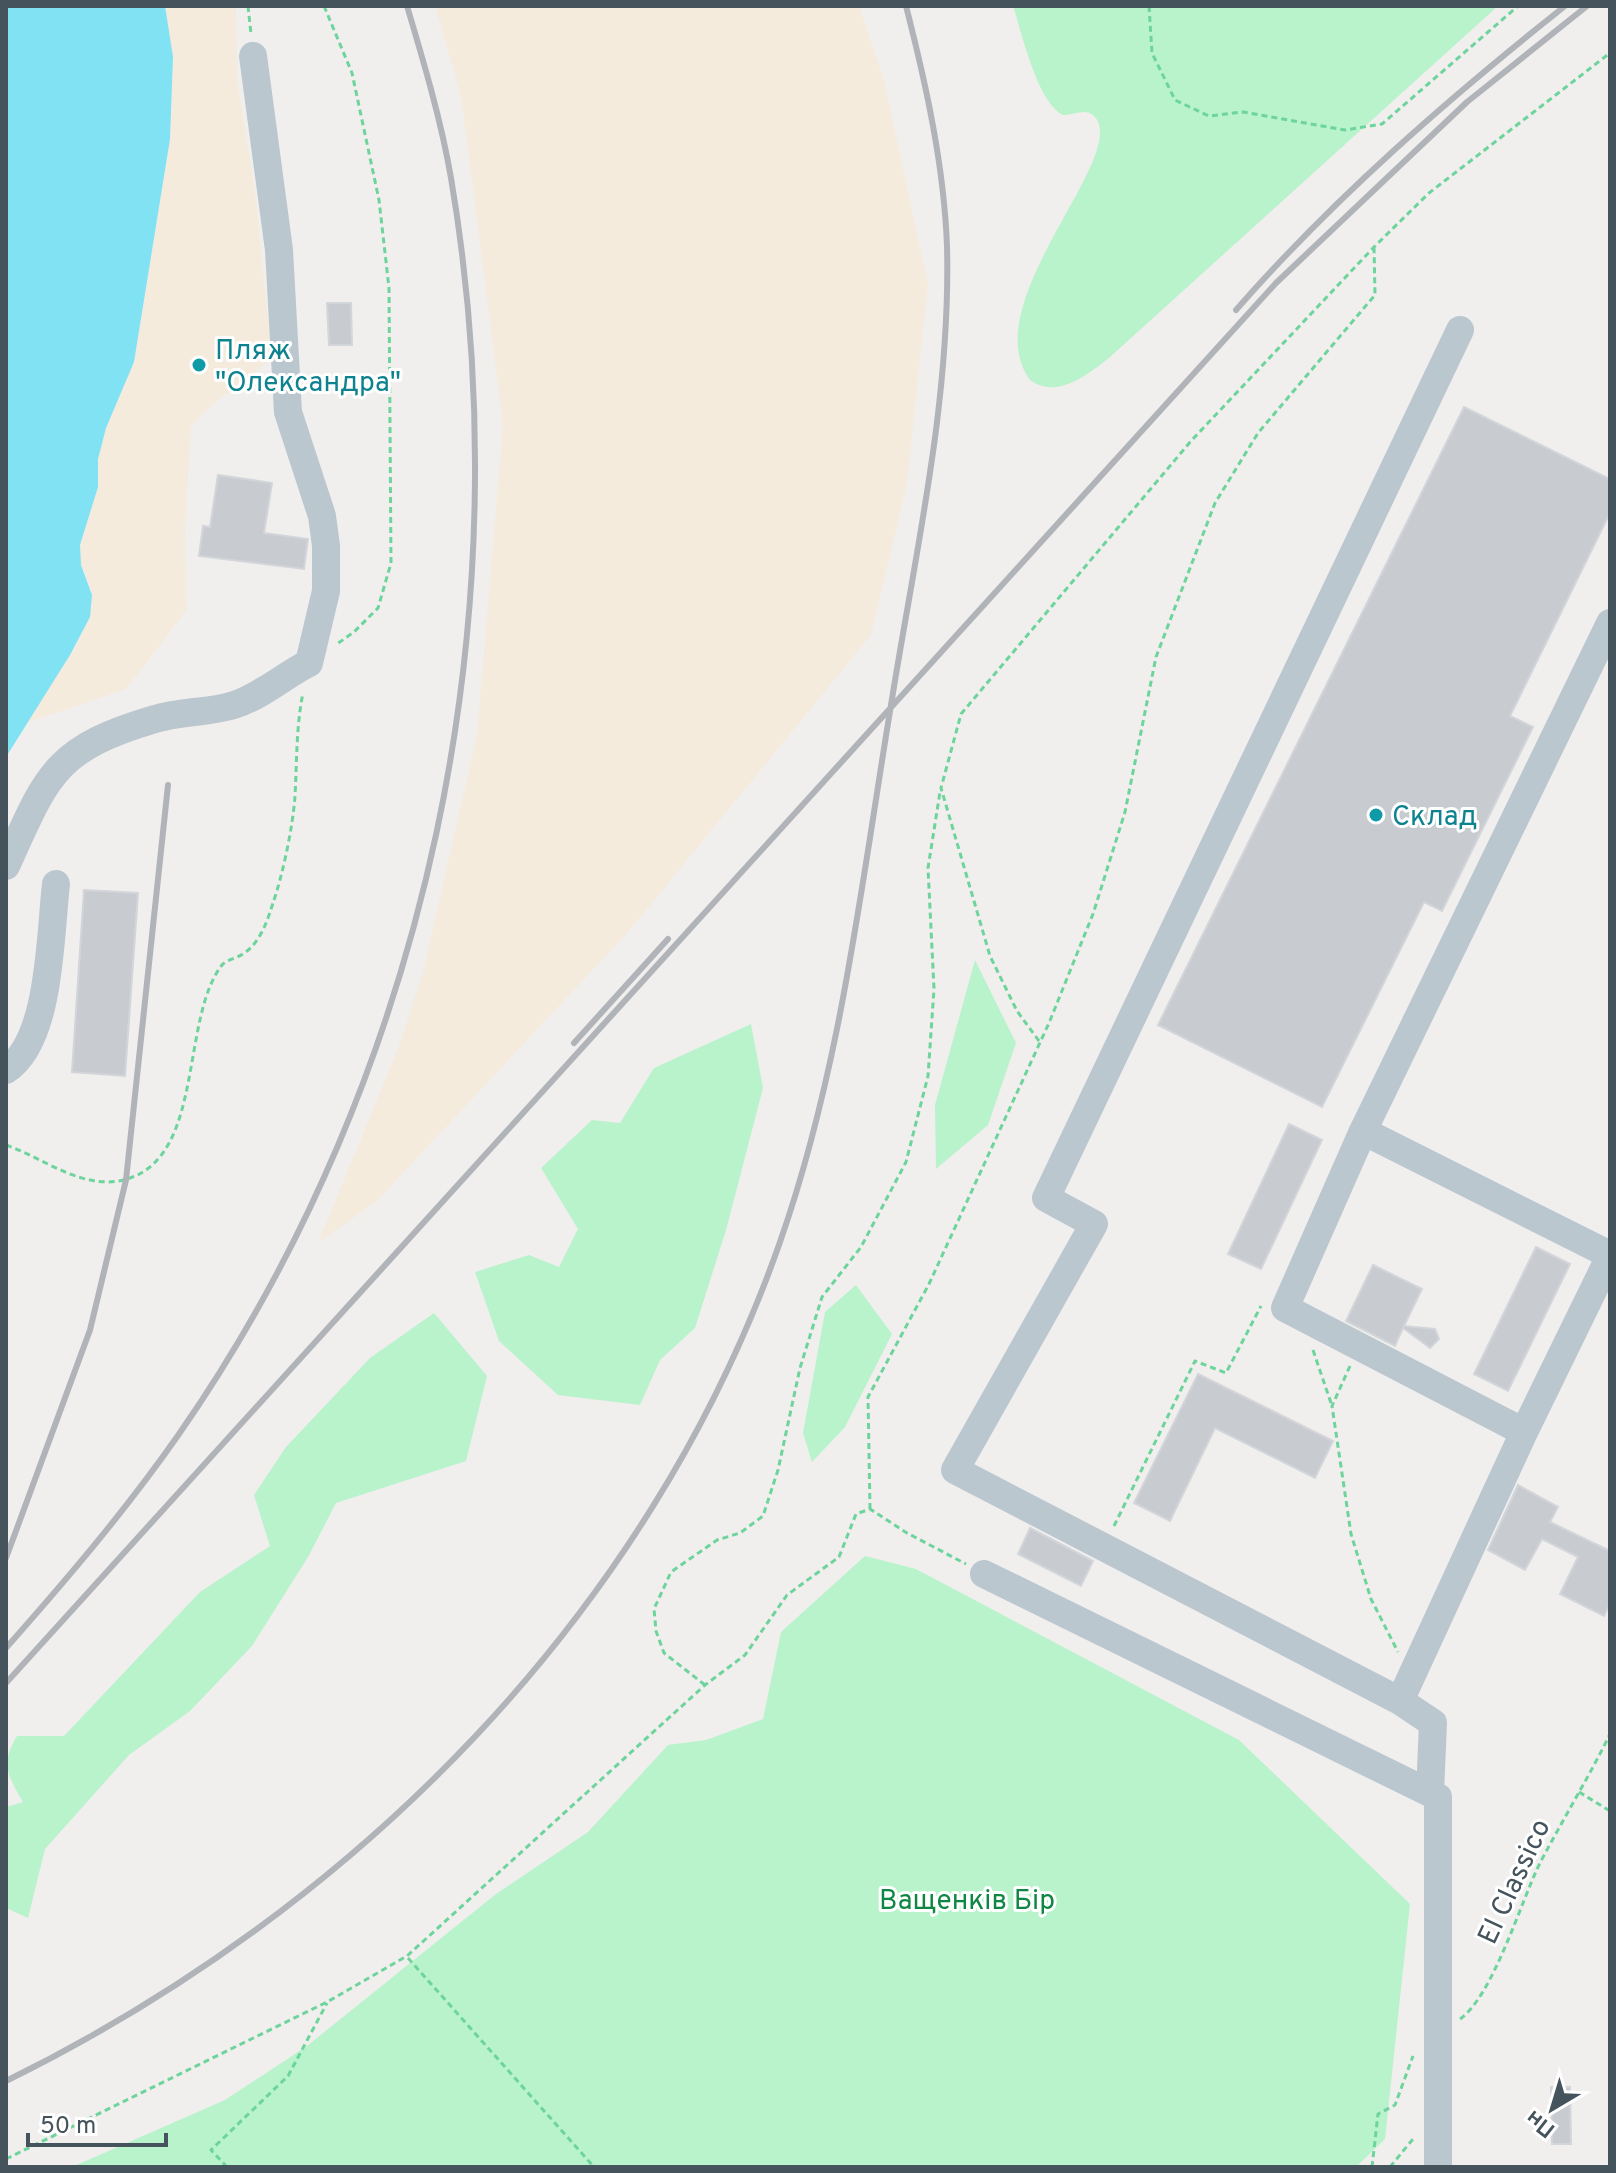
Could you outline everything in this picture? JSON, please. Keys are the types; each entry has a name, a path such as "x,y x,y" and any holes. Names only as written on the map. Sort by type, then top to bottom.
{"street":[{"path":"6,866 40,789 59,766 81,748 156,718 236,705 309,663 326,591 326,546 322,516 288,412 279,250 253,56"},
{"path":"1430,1793 1433,1723 1405,1689 1104,1548 955,1470 1094,1224 1046,1198 1460,330"},
{"path":"1524,1432 1297,1315 1363,1131 1610,623"},
{"path":"6,1070 20,1060 43,1003 56,884"},
{"path":"1363,1131 1610,1255 1405,1689"},
{"path":"984,1574 1438,1797 1427,2037 1438,2167"}],"path":[{"path":"248,6 253,56"},
{"path":"6,1145 52,1168 93,1180 126,1180 155,1164 175,1133 206,1002 222,964 257,944 274,902 295,800 297,723 309,663 354,632 378,608 391,563 389,288 379,200 352,73 324,6"},
{"path":"1149,6 1152,53 1175,100 1209,116 1243,112 1345,130 1382,124 1518,6"},
{"path":"705,1685 664,1653 656,1631 654,1609 671,1572 717,1540 740,1533 763,1516 800,1368 822,1297 861,1247 906,1162 928,1076 934,989 928,868 941,788 961,714 1191,441 1374,247 1429,193 1610,53"},
{"path":"870,1509 868,1397 929,1284 1040,1043 1093,914 1125,812 1156,657 1215,503 1258,433 1375,295 1374,247"},
{"path":"941,788 990,956 1017,1011 1040,1043"},
{"path":"1104,1548 1195,1361 1226,1373 1265,1298 1297,1315 1332,1406 1351,1534 1371,1599 1405,1689"},
{"path":"1332,1406 1359,1347"},
{"path":"6,2159 327,2002 407,1956 705,1685 745,1655 787,1595 839,1557 856,1514 870,1509"},
{"path":"870,1509 907,1533 984,1574"},
{"name":"El Classico","path":"1427,2037 1464,2018 1476,2000 1578,1791 1610,1734"},
{"path":"1578,1791 1610,1811"},
{"path":"407,1956 594,2167"},
{"path":"227,2167 211,2150 288,2076 327,2002"},
{"path":"1372,2167 1378,2114 1395,2105 1427,2037"}],"green space":[{"path":"1013,6 1498,6 1110,357 1072,382 1051,387 1030,380 1018,348 1022,311 1036,272 1093,161 1100,134 1093,115 1083,112 1063,115 1045,96"},
{"path":"975,960 1016,1043 988,1125 936,1169 935,1105"},
{"path":"751,1024 763,1088 726,1230 695,1328 660,1360 640,1405 558,1395 499,1341 475,1272 529,1255 559,1267 578,1229 541,1168 592,1120 620,1123 654,1068"},
{"path":"856,1285 892,1334 845,1427 812,1462 803,1433 825,1312"},
{"path":"434,1313 487,1376 466,1461 336,1503 308,1557 252,1646 190,1711 129,1755 45,1849 28,1918 6,1908 6,1807 23,1802 13,1785 7,1762 17,1736 64,1736 200,1592 270,1546 254,1495 286,1447 370,1358"},
{"name":"Ващенків Бір","path":"865,1556 916,1569 1239,1740 1410,1904 1385,2139 1356,2167 72,2167 225,2100 307,2046 496,1894 588,1832 668,1745 706,1740 763,1719 781,1632"}],"sand":[{"name":"Пляж \"Олександра\"","path":"165,6 236,6 237,78 255,192 272,359 211,406 191,426 185,528 186,611 126,689 26,723 76,646 91,610 91,589 81,565 80,545 98,487 98,459 106,428 134,362 170,139 173,57"},
{"path":"435,6 859,6 883,76 928,284 907,484 871,635 630,930 377,1201 318,1243 397,1051 422,976 477,735 503,425 461,96"}],"water":[{"path":"6,6 165,6 173,57 170,139 134,362 106,428 98,459 98,487 80,545 81,565 92,595 90,617 70,655 6,757"}],"building":[{"path":"327,303 351,303 352,345 329,345"},
{"name":"Склад","path":"1464,407 1610,479 1610,513 1510,716 1533,727 1442,911 1424,902 1322,1107 1158,1025"},
{"path":"218,475 272,483 264,533 308,539 304,569 199,556 203,526 210,527"},
{"path":"84,890 138,893 125,1076 72,1072"},
{"path":"1289,1124 1322,1140 1261,1269 1228,1254"},
{"path":"1536,1247 1570,1264 1508,1391 1474,1374"},
{"path":"1373,1265 1422,1289 1404,1326 1435,1329 1439,1339 1430,1348 1403,1328 1395,1346 1346,1321"},
{"path":"1198,1374 1333,1441 1315,1478 1215,1428 1170,1521 1134,1503"},
{"path":"1518,1485 1558,1507 1550,1522 1610,1551 1610,1604 1604,1616 1560,1594 1578,1557 1542,1539 1525,1570 1488,1550"},
{"path":"1030,1528 1093,1561 1081,1586 1018,1554"},
{"path":"1551,2087 1570,2087 1571,2144 1552,2144"}],"railway":[{"path":"6,1648 96,1544 159,1462 266,1294 338,1146 395,992 436,833 463,670 475,506 471,341 447,156 407,6"},
{"path":"6,2081 134,2011 256,1930 370,1838 476,1736 570,1625 653,1505 724,1378 780,1242 819,1110 859,909 930,477 943,361 947,246 933,125 906,6"},
{"path":"1236,310 1313,228 1394,150 1565,6"},
{"path":"6,1683 1276,283 1467,102 1587,6"},
{"path":"6,1558 90,1330 126,1180 168,785"},
{"path":"574,1043 668,939"}],"place":[{"name":"Пляж \"Олександра\"","path":"199,365"},
{"name":"Склад","path":"1376,815"}]}
